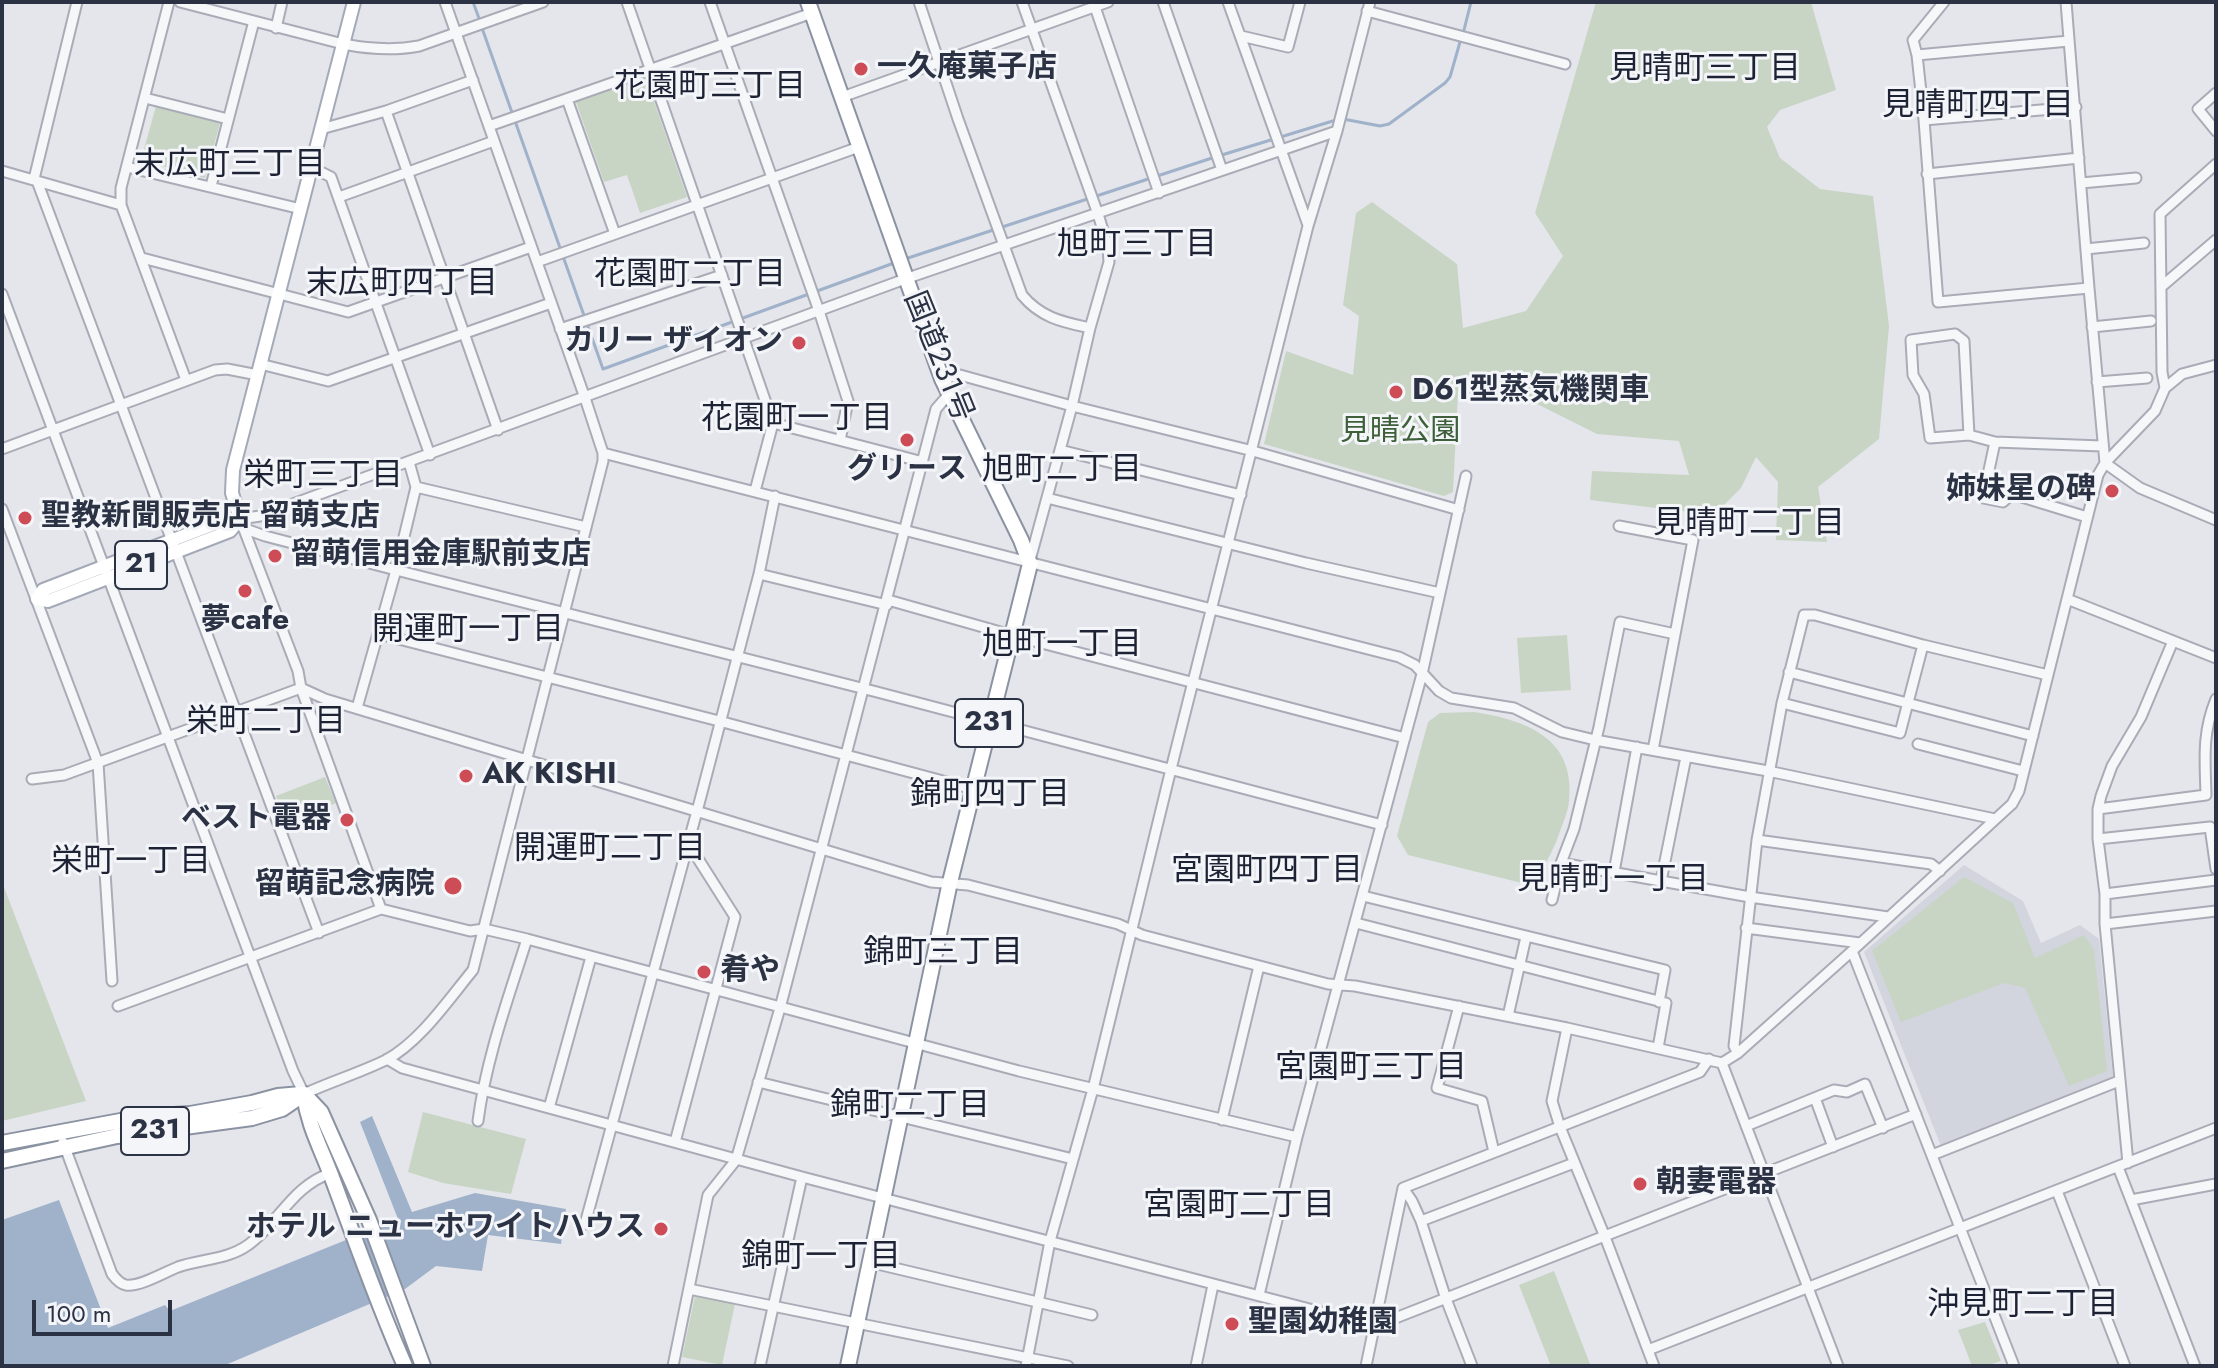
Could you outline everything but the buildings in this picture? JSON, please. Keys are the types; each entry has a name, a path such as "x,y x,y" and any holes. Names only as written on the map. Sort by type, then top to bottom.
{"highway":[{"name":"国道231号","path":"810,7 942,379 1030,564"},
{"name":"231","path":"848,1366 950,882 1030,564"},
{"name":"231","path":"2,1143 142,1117 190,1114 278,1096 304,1094"},
{"name":"231","path":"2,1161 117,1136 252,1118 282,1109 304,1094"},
{"path":"304,1094 307,1117 405,1366"},
{"path":"304,1094 321,1112 369,1220 423,1366"}],"main road":[{"path":"241,524 232,493 233,470 354,2"},
{"name":"21","path":"37,599 43,590 105,572 174,546 227,519 241,524"}],"street":[{"path":"77,2 36,180 319,933"},
{"path":"169,2 121,188 121,205 186,380"},
{"path":"180,2 343,44 398,50 419,46 543,2"},
{"path":"276,28 282,2"},
{"path":"2,294 304,1094 387,1059 407,1045 436,1015 473,970 603,461 585,398 445,2"},
{"path":"627,2 773,423 755,491"},
{"path":"710,2 848,401 840,440"},
{"path":"919,2 1022,295 1029,304 1057,322 1090,328"},
{"path":"1022,2 1098,214 1109,262 1030,564"},
{"path":"842,97 1108,2"},
{"path":"1163,2 1222,170"},
{"path":"1229,2 1308,226"},
{"path":"1241,36 1288,47 1300,2"},
{"path":"1944,2 1913,40 1924,120 1938,302 2089,288"},
{"path":"2066,2 2105,463 2140,488 2216,520"},
{"path":"1027,1362 1050,1241 1093,1089 1308,226 1337,131 1368,6 1565,64"},
{"path":"489,126 724,43 810,7"},
{"path":"1095,7 1159,193"},
{"path":"211,186 254,21"},
{"path":"1917,55 2069,41"},
{"path":"321,129 386,111 473,80"},
{"path":"2216,93 2198,109 2216,131"},
{"path":"145,98 228,119"},
{"path":"567,99 615,234"},
{"path":"1924,120 2076,107"},
{"path":"386,111 498,430"},
{"path":"241,524 905,279 1337,131"},
{"path":"339,197 494,141"},
{"path":"537,262 859,147"},
{"path":"1927,174 2079,158"},
{"path":"2165,388 2162,372 2160,214 2216,164"},
{"path":"127,167 301,209"},
{"path":"311,167 331,177 430,455"},
{"path":"2,171 121,205"},
{"path":"2081,183 2136,178"},
{"path":"2161,287 2216,240"},
{"path":"2086,249 2144,243"},
{"path":"142,258 348,312 531,247"},
{"path":"560,329 722,275"},
{"path":"2,449 215,370 259,369 328,381 551,303"},
{"path":"2092,327 2151,321"},
{"path":"1969,435 1964,341 1955,334 1911,340 1913,375 1924,394 1930,438 1969,435 1995,442 2102,446"},
{"path":"32,779 64,775 301,688 325,699 931,882 968,885 1328,984 1355,986 1459,1006 1722,1063 1738,1053 2012,804 2019,791 2098,475 2105,463 2155,411 2165,388 2182,374 2216,365"},
{"path":"942,379 960,375 1253,451 1459,510"},
{"path":"2097,382 2147,378"},
{"path":"673,1366 708,1195 736,1160 823,850 936,409 949,394"},
{"path":"773,423 923,462"},
{"path":"1995,442 1983,498 2003,502 2012,494 2087,517"},
{"path":"1060,450 1241,495"},
{"path":"603,453 1399,657 1415,665 1439,691 1451,698 1514,708 1562,732 1995,819"},
{"path":"357,708 416,487 409,462"},
{"path":"1259,1295 1297,1137 1422,674 1466,476"},
{"path":"416,487 586,527"},
{"path":"585,1224 697,812 759,574 775,496"},
{"path":"1047,498 1440,593"},
{"path":"2,509 98,763 112,981"},
{"path":"241,524 265,536 1382,825"},
{"path":"241,524 298,671 301,688 381,909"},
{"path":"1619,526 1693,540 1653,750"},
{"path":"759,574 887,603 1405,738"},
{"path":"2067,599 2216,658"},
{"path":"1738,1053 1734,1046 1757,840 1782,703 1804,615 1815,615 2048,675"},
{"path":"1552,900 1574,829 1599,727 1620,622 1675,634"},
{"path":"379,634 973,789"},
{"path":"2173,641 2141,717 2112,766 2098,809 2098,839 2105,894 2123,1165 2131,1200 2195,1366"},
{"path":"1782,703 1900,733 1923,645"},
{"path":"1789,672 2033,736"},
{"path":"2098,809 2206,795 2205,740 2216,699"},
{"path":"1918,744 2023,771"},
{"path":"1614,872 1637,747"},
{"path":"1661,881 1686,757"},
{"path":"2098,839 2210,827 2214,830 2216,869"},
{"path":"1757,840 1931,864 1940,871"},
{"path":"675,1142 735,917 688,843"},
{"path":"1561,863 1750,897 1888,917"},
{"path":"2105,894 2216,880"},
{"path":"1363,896 1665,970 1659,1002"},
{"path":"118,1006 381,909 470,931 484,929 527,939 917,1044 1297,1137"},
{"path":"2105,924 2216,911"},
{"path":"1356,923 1666,1003 1658,1048"},
{"path":"1746,928 1860,943"},
{"path":"1508,1016 1526,937"},
{"path":"478,1121 481,1091 527,939"},
{"path":"1852,951 2014,1366"},
{"path":"549,1108 591,957"},
{"path":"1222,1120 1259,966"},
{"path":"1459,1006 1437,1088 1482,1101 1494,1152"},
{"path":"1567,1028 1552,1101 1654,1366"},
{"path":"387,1059 402,1068 481,1091 736,1160 1375,1326 1916,1114"},
{"path":"1403,1188 1700,1072 1709,1059"},
{"path":"1722,1063 1838,1366"},
{"path":"1932,1155 2119,1081"},
{"path":"758,1082 1073,1159"},
{"path":"1746,1126 1834,1090 1847,1092 1865,1084 1883,1128"},
{"path":"1815,1098 1833,1147"},
{"path":"1648,1350 2216,1128"},
{"path":"59,1131 112,1274 117,1281 126,1285 235,1252 250,1244 303,1187 331,1173"},
{"path":"1421,1221 1574,1163"},
{"path":"760,1366 802,1177"},
{"path":"2131,1200 2216,1184"},
{"path":"1403,1188 1421,1221 1472,1366"},
{"path":"1366,1366 1403,1188"},
{"path":"2057,1191 2125,1366"},
{"path":"869,1262 1092,1315"},
{"path":"1196,1366 1213,1285"},
{"path":"689,1289 1027,1362 1068,1366"}],"shaded area":[{"path":"1964,865 2023,901 2041,943 2080,925 2099,939 2113,1077 1941,1146 1864,952"}],"green space":[{"name":"見晴公園","path":"1596,2 1811,2 1836,90 1780,110 1767,127 1780,158 1820,189 1873,196 1889,326 1879,439 1818,487 1827,542 1776,540 1778,482 1756,457 1741,488 1714,515 1590,500 1592,471 1689,475 1679,441 1597,434 1523,397 1458,392 1453,492 1444,496 1264,444 1286,351 1353,375 1359,316 1343,305 1356,213 1372,202 1457,264 1463,328 1526,311 1563,256 1535,213"},
{"path":"646,78 687,197 640,213 627,175 604,182 576,102"},
{"path":"156,106 220,123 205,178 141,160"},
{"path":"1567,635 1571,690 1521,693 1517,638"},
{"path":"1474,712 1529,727 1556,747 1564,762 1569,779 1566,814 1548,859 1533,880 1522,883 1408,855 1397,836 1428,722 1440,713"},
{"path":"325,777 336,803 286,823 276,796"},
{"path":"1964,877 2013,903 2035,958 2084,935 2094,950 2107,1071 2069,1086 2025,988 2004,983 1901,1022 1872,951"},
{"path":"2,882 86,1101 2,1121"},
{"path":"423,1112 526,1139 511,1194 443,1183 408,1172"},
{"path":"1554,1271 1590,1364 1551,1366 1519,1285"},
{"path":"695,1296 735,1304 722,1365 682,1357"},
{"path":"1985,1322 2001,1361 1972,1366 1958,1330"}],"water":[{"path":"372,1116 412,1212 475,1193 566,1209 561,1244 488,1235 482,1271 436,1266 405,1289 223,1366 2,1366 2,1220 59,1200 108,1328 165,1305 170,1311 398,1219 360,1122"}],"waterway":[{"path":"473,2 480,21"},
{"path":"1464,30 1471,2"},
{"path":"482,28 603,369 894,263"},
{"path":"1343,119 1380,126 1389,124 1445,83 1450,77 1460,42"},
{"path":"905,259 1336,120"}],"place":[{"name":"一久庵菓子店","path":"861,69"},
{"name":"カリー ザイオン","path":"799,343"},
{"name":"D61型蒸気機関車","path":"1396,392"},
{"name":"グリース","path":"907,440"},
{"name":"姉妹星の碑","path":"2112,491"},
{"name":"聖教新聞販売店 留萌支店","path":"25,518"},
{"name":"留萌信用金庫駅前支店","path":"275,556"},
{"name":"夢cafe","path":"245,591"},
{"name":"AK KISHI","path":"466,776"},
{"name":"ベスト電器","path":"347,820"},
{"name":"留萌記念病院","path":"453,886"},
{"name":"肴や","path":"704,972"},
{"name":"朝妻電器","path":"1640,1184"},
{"name":"ホテル ニューホワイトハウス","path":"661,1229"},
{"name":"聖園幼稚園","path":"1232,1324"}],"district":[{"name":"見晴町三丁目","path":"1705,70"},
{"name":"花園町三丁目","path":"710,88"},
{"name":"見晴町四丁目","path":"1978,107"},
{"name":"末広町三丁目","path":"230,166"},
{"name":"旭町三丁目","path":"1137,246"},
{"name":"花園町二丁目","path":"690,276"},
{"name":"末広町四丁目","path":"402,285"},
{"name":"花園町一丁目","path":"797,420"},
{"name":"旭町二丁目","path":"1062,471"},
{"name":"栄町三丁目","path":"323,477"},
{"name":"見晴町二丁目","path":"1749,525"},
{"name":"開運町一丁目","path":"468,631"},
{"name":"旭町一丁目","path":"1062,646"},
{"name":"栄町二丁目","path":"266,723"},
{"name":"錦町四丁目","path":"990,796"},
{"name":"開運町二丁目","path":"610,850"},
{"name":"栄町一丁目","path":"131,863"},
{"name":"宮園町四丁目","path":"1267,872"},
{"name":"見晴町一丁目","path":"1613,881"},
{"name":"錦町三丁目","path":"943,954"},
{"name":"宮園町三丁目","path":"1371,1069"},
{"name":"錦町二丁目","path":"910,1107"},
{"name":"宮園町二丁目","path":"1239,1207"},
{"name":"錦町一丁目","path":"821,1258"},
{"name":"沖見町二丁目","path":"2023,1306"}]}
